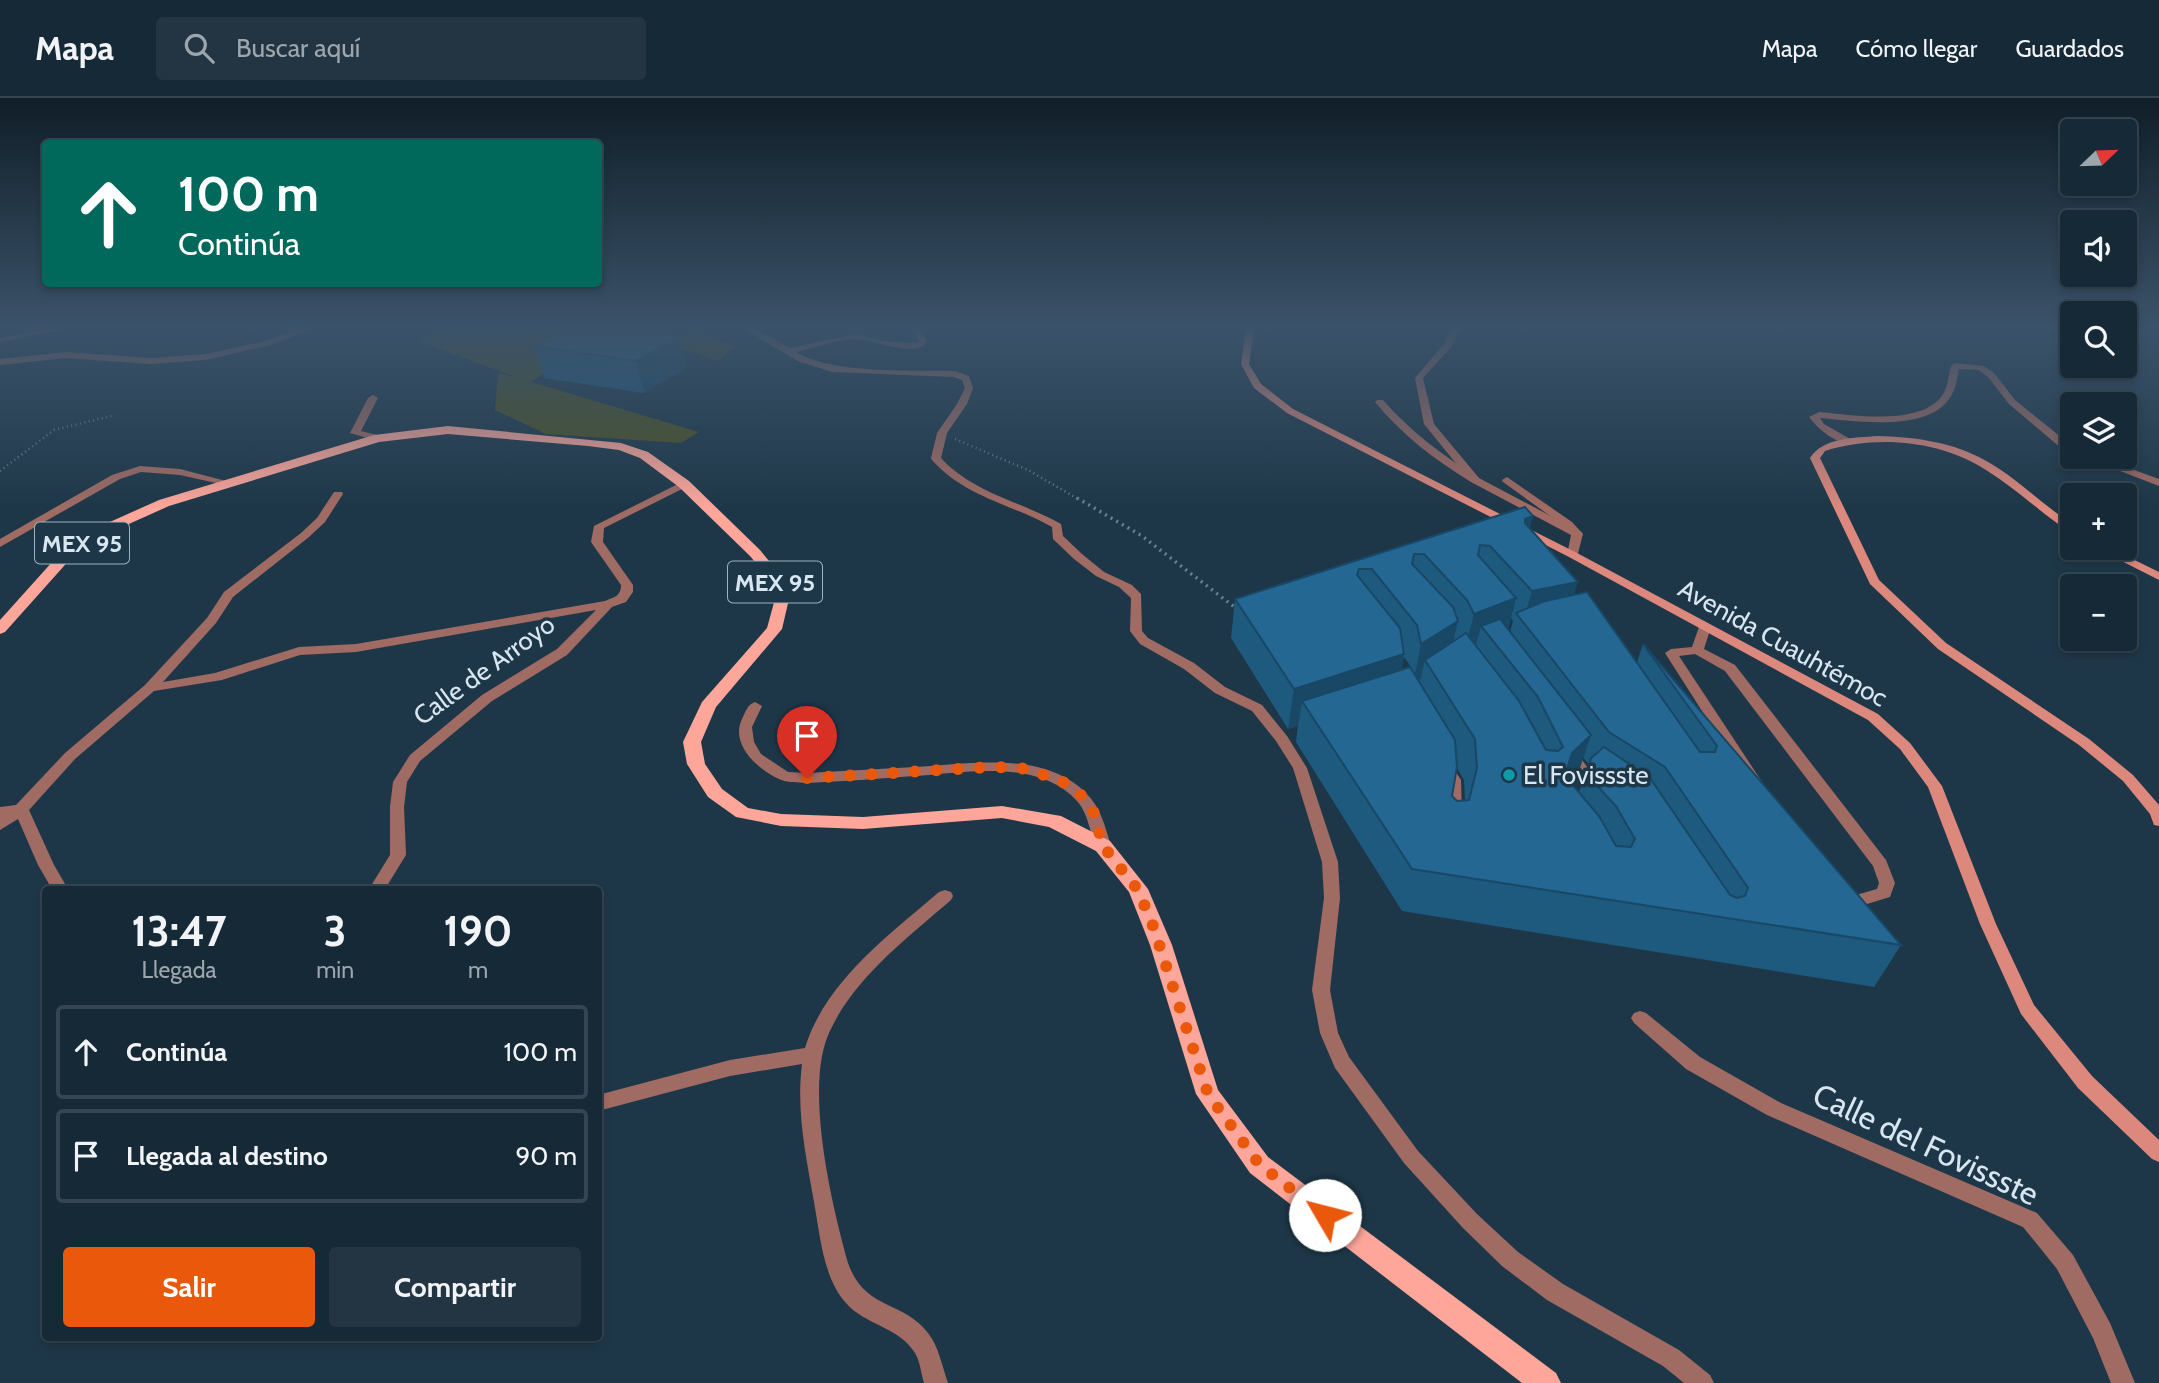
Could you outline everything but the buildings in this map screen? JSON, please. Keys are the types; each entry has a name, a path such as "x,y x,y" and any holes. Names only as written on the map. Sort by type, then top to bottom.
{"main road":[{"name":"Avenida Cuauhtémoc","path":"1261,389 1290,411 1573,555 1873,718 1905,746 1935,786 1988,924 2027,1010 2085,1082 2159,1153"},
{"name":"MEX 95","path":"0,629 67,554 97,533 164,503 225,482 378,438 448,430 621,447 644,455 684,484 771,572 782,599 774,629 708,706 692,742 696,764 715,793 744,813 781,820 863,823 1002,812 1054,821 1103,846 1138,890 1161,945 1208,1094 1259,1164 1546,1383"},
{"path":"2060,520 1977,460 1960,453 1905,440 1849,442 1821,449 1815,458 1874,582 1942,646 2084,742 2128,778 2157,813 2159,821"},
{"path":"2125,560 2159,578"}],"street":[{"path":"969,389 962,404 942,433 936,458 945,471 982,493 1031,512 1056,526 1057,537 1068,549 1102,575 1127,584 1138,597 1136,631 1144,641 1189,667 1220,690 1257,708 1289,737 1330,862 1332,898 1321,990 1329,1033 1342,1062 1411,1157 1470,1221 1510,1259 1555,1292 1671,1358 1702,1383"},
{"path":"1421,389 1429,424 1475,480"},
{"path":"1849,442 1821,426 1814,417 1910,418 1933,411 1945,400 1950,389"},
{"path":"2002,389 2012,402 2060,443"},
{"path":"373,398 355,433 378,438"},
{"path":"1380,402 1396,421 1434,455 1577,534"},
{"path":"0,544 116,477 140,469 180,472 225,482"},
{"path":"2121,469 2159,483"},
{"path":"1507,480 1568,524 1577,534"},
{"name":"Calle de Arroyo","path":"379,886 398,855 397,807 400,782 415,758 477,705 562,652 608,604 622,599 627,592 627,585 597,542 599,526 684,484"},
{"path":"0,825 21,809 70,755 150,688 212,620 228,595 321,520 338,494"},
{"path":"1573,555 1577,534"},
{"path":"150,688 217,677 299,651 356,648 608,604"},
{"path":"1697,650 1705,627"},
{"path":"1697,650 1730,668 1822,787 1880,864 1887,883 1884,893 1847,904 1826,892 1671,653 1697,650"},
{"path":"755,706 745,727 747,742 756,757 784,776 807,778 993,767 1021,768 1060,780 1080,794 1093,810 1103,846"},
{"path":"1557,736 1583,783 1611,794"},
{"path":"1441,759 1454,780 1456,809 1451,836"},
{"path":"0,811 21,809"},
{"path":"21,809 58,886"},
{"path":"936,1383 924,1346 909,1329 877,1314 852,1295 836,1258 809,1105 812,1055 826,1019 863,970 944,895"},
{"name":"Calle del Fovissste","path":"1640,1018 1693,1063 1774,1109 2029,1220 2065,1262 2102,1331 2123,1383"},
{"path":"602,1102 730,1068 812,1055"}],"path":[{"path":"0,471 54,430 115,415"},
{"path":"942,433 1028,470 1142,536 1243,614"}],"green space":[{"path":"497,389 554,389 699,432 681,443 546,434 495,410"}],"place":[{"name":"El Fovissste","path":"1509,775"}],"route":[{"path":"807,778 993,767 1021,768 1060,780 1080,794 1093,810 1103,846 1138,890 1161,945 1208,1094 1259,1164 1325,1215"}]}
